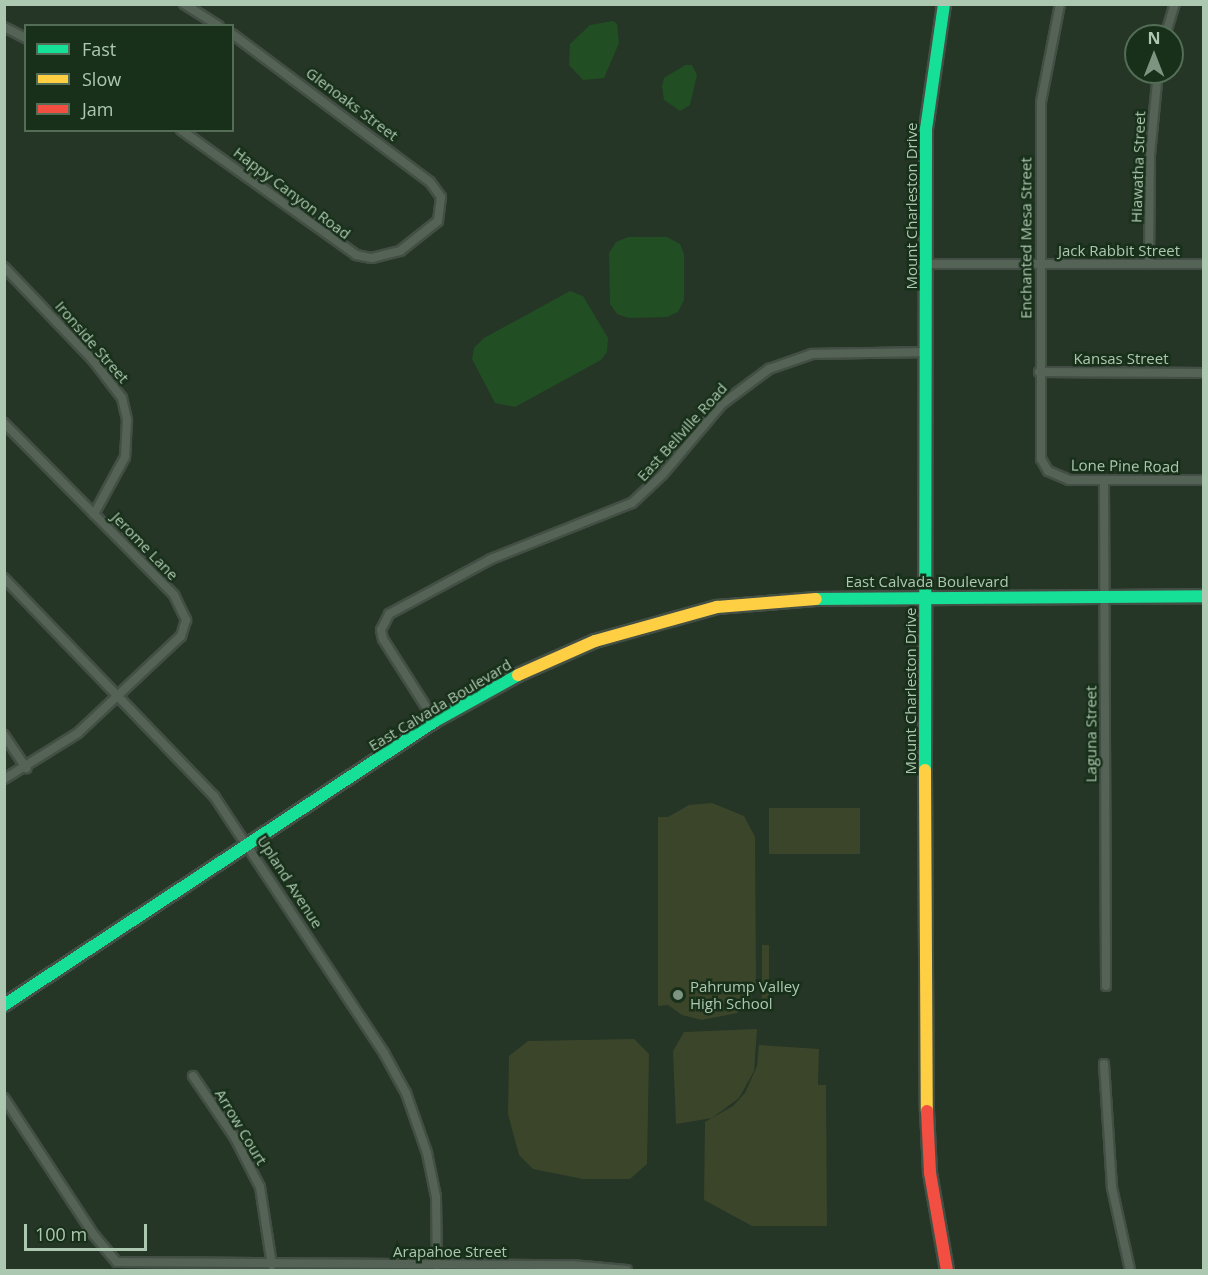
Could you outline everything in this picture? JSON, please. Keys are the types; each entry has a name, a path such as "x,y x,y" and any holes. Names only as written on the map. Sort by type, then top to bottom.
{"main road":[{"name":"Mount Charleston Drive","path":"944,4 930,83 926,129 927,1117 930,1173 947,1270"},
{"name":"East Calvada Boulevard","path":"4,1005 435,721 542,663 645,625 751,602 926,596 1203,596"}],"street":[{"path":"184,4 216,24"},
{"name":"Enchanted Mesa Street","path":"1048,471 1040,447 1041,102 1060,4"},
{"path":"1169,24 1175,4"},
{"path":"4,27 24,37"},
{"name":"Glenoaks Street","path":"234,35 430,182 438,190 442,207"},
{"name":"Hiawatha Street","path":"1149,264 1150,155 1157,84"},
{"name":"Happy Canyon Road","path":"184,132 356,255 387,255 408,247 429,231 442,207"},
{"name":"Jack Rabbit Street","path":"927,264 1203,264"},
{"name":"Ironside Street","path":"4,267 93,360 122,398 127,420 125,457 94,513"},
{"name":"East Bellville Road","path":"435,721 381,630 389,614 491,559 632,503 663,474 722,404 758,375 812,354 926,352"},
{"name":"Kansas Street","path":"1039,372 1203,373"},
{"name":"Jerome Lane","path":"4,423 174,595 186,612 181,636 119,696"},
{"name":"Lone Pine Road","path":"1048,471 1069,480 1203,480"},
{"name":"Laguna Street","path":"1104,481 1107,986"},
{"name":"Upland Avenue","path":"4,578 192,770 249,844 406,1093 421,1133 436,1197 437,1265"},
{"path":"4,779 26,768 78,733 119,696"},
{"path":"4,735 26,768"},
{"path":"1104,1064 1112,1188 1130,1270"},
{"name":"Arrow Court","path":"193,1076 235,1138 260,1187 272,1265"},
{"name":"Arapahoe Street","path":"4,1098 94,1235 117,1262 272,1265 572,1265 627,1270"}],"shaded area":[{"path":"613,21 617,24 619,43 604,78 583,80 569,65 570,44 590,25"},
{"path":"685,65 692,65 697,75 690,105 680,111 664,100 662,86 664,78"},
{"path":"628,237 667,237 680,244 684,254 684,300 678,312 667,317 629,318 617,314 610,304 609,253 616,242"},
{"path":"570,291 583,296 608,338 607,352 601,360 515,407 495,403 472,359 474,348 484,338"},
{"path":"712,803 744,816 755,837 756,983 750,1000 737,1013 702,1020 682,1015 668,1005 658,1006 658,817 668,817 689,805"},
{"path":"769,808 860,808 860,854 769,854"},
{"path":"762,945 769,945 769,1001 762,1001"},
{"path":"757,1029 754,1071 739,1098 712,1118 676,1124 673,1051 684,1032"},
{"path":"634,1039 649,1054 647,1164 630,1179 583,1179 533,1169 519,1155 508,1114 509,1056 528,1041"},
{"path":"759,1045 819,1049 818,1085 826,1085 827,1226 752,1226 704,1200 705,1122 733,1106 745,1093 757,1066"}],"traffic: fast":[{"path":"925,770 926,129 944,4"},
{"path":"816,599 1204,596"},
{"path":"4,1005 435,721 518,675"}],"traffic: slow":[{"path":"518,675 595,641 717,607 816,599"},
{"path":"925,770 927,1111"}],"traffic: jam":[{"path":"927,1111 930,1173 947,1270"}],"place":[{"name":"Pahrump Valley High School","path":"678,995"}]}
